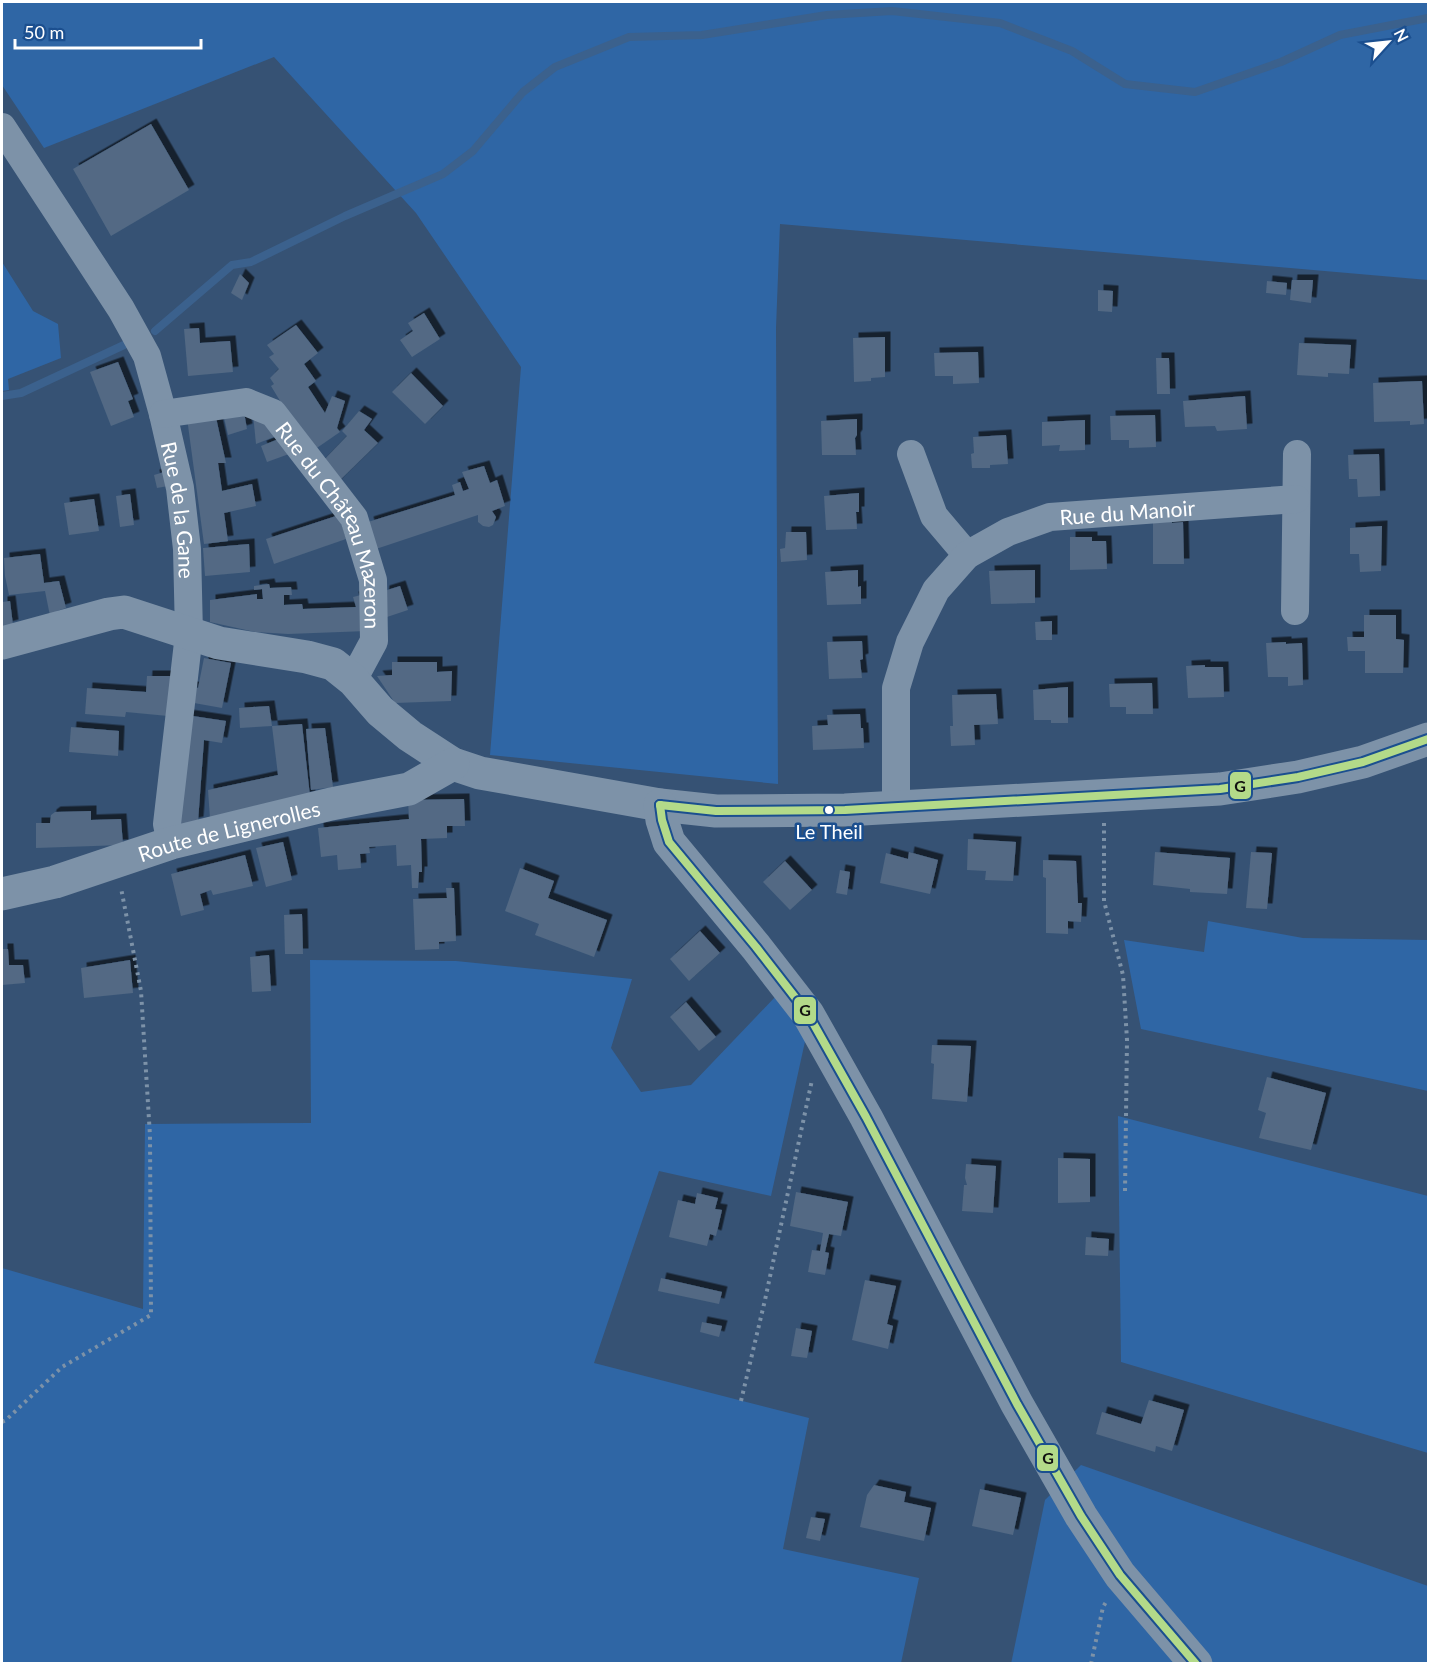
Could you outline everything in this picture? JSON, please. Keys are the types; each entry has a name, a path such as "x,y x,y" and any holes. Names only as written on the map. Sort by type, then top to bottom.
{"street":[{"name":"Rue de la Gane","path":"2,127 121,309 147,356 163,414 180,488 187,549 189,634 167,824 171,843"},
{"name":"Rue du Château Mazeron","path":"163,414 246,402 273,413 354,518 374,580 374,641 352,680"},
{"path":"911,454 934,516 966,555"},
{"path":"1295,611 1298,454"},
{"name":"Rue du Manoir","path":"896,807 896,688 910,642 936,590 966,555 1008,531 1050,518 1296,499"},
{"path":"2,643 124,612 219,643 307,657 333,664 352,680 380,711 410,736 453,764 480,773 660,805 716,811 845,810 1220,789 1298,777 1363,762 1428,739"},
{"name":"Route de Lignerolles","path":"2,894 55,882 171,843 331,804 409,789 453,764"},
{"path":"660,805 669,842 808,1014 866,1117 1017,1404 1081,1516 1120,1575 1197,1664"}],"path":[{"path":"1105,796 1104,901 1123,975 1127,1040 1125,1192"},
{"path":"2,1422 62,1367 151,1315 150,1136 141,991 129,921 115,862"},
{"path":"741,1401 814,1070 828,1050"},
{"path":"1092,1664 1103,1607 1120,1575"}],"shaded area":[{"path":"2,2 1428,2 1428,280 780,224 776,328 778,784 490,755 521,367 416,213 274,57 44,148 2,85"},
{"path":"2,262 33,311 58,324 61,358 8,379 9,390 2,391"},
{"path":"1208,921 1303,938 1428,940 1428,1091 1141,1029 1124,940 1204,952"},
{"path":"310,960 456,961 632,979 611,1048 641,1092 691,1085 776,996 806,1037 771,1196 659,1171 594,1363 809,1418 783,1549 919,1578 901,1663 2,1663 2,1268 143,1309 145,1124 311,1123"},
{"path":"1118,1116 1428,1196 1428,1453 1121,1362"},
{"path":"1081,1465 1428,1586 1428,1663 1011,1664 1045,1500"}],"building":[{"path":"151,124 189,190 111,236 73,169"},
{"path":"240,274 249,283 242,300 231,293"},
{"path":"1292,280 1313,280 1311,303 1290,300"},
{"path":"1267,281 1287,283 1286,295 1266,293"},
{"path":"1098,290 1113,291 1112,312 1098,311"},
{"path":"424,313 440,339 412,357 400,340 413,331 408,323"},
{"path":"296,325 318,353 304,364 316,381 308,387 325,413 332,396 345,401 337,428 340,432 311,452 271,386 274,384 270,378 279,369 269,357 274,354 267,345"},
{"path":"199,328 200,343 230,341 233,372 188,376 184,329"},
{"path":"885,337 885,377 854,382 853,338"},
{"path":"1299,343 1351,345 1349,374 1328,373 1328,377 1297,375"},
{"path":"978,352 979,383 953,384 953,376 935,376 934,353"},
{"path":"1156,358 1169,358 1170,394 1157,394"},
{"path":"118,362 133,399 128,401 134,417 111,426 90,372"},
{"path":"411,373 443,406 425,424 392,392"},
{"path":"1422,381 1424,424 1410,425 1410,421 1374,422 1373,383"},
{"path":"1245,396 1247,429 1217,431 1215,426 1185,427 1183,401"},
{"path":"359,411 372,419 364,430 378,443 336,484 320,464 347,436 342,431"},
{"path":"244,412 247,429 228,435 223,413"},
{"path":"215,413 226,463 218,463 222,491 252,484 256,506 224,513 228,541 204,544 187,418"},
{"path":"253,414 279,435 256,444"},
{"path":"1155,415 1156,447 1129,448 1129,440 1111,440 1110,416"},
{"path":"857,419 856,455 822,455 821,421"},
{"path":"1085,420 1085,450 1059,451 1060,445 1042,446 1042,422"},
{"path":"1006,435 1008,464 990,465 990,468 972,468 973,437"},
{"path":"281,438 289,454 267,462 261,446"},
{"path":"1379,454 1380,496 1358,497 1357,479 1349,479 1348,455"},
{"path":"484,466 490,483 497,480 505,506 492,511 496,517 493,525 483,526 478,522 478,515 376,549 368,522 455,495 452,485 460,482 463,491 469,489 462,472"},
{"path":"164,472 168,486 157,488 154,475"},
{"path":"859,493 859,512 856,512 857,529 826,530 824,496"},
{"path":"130,494 134,525 120,527 116,496"},
{"path":"94,499 99,531 69,535 64,503"},
{"path":"339,515 346,539 274,564 266,539"},
{"path":"1153,520 1183,522 1184,564 1153,564"},
{"path":"1382,526 1381,571 1360,572 1359,554 1350,554 1350,528"},
{"path":"786,532 806,532 807,560 781,562 780,549 785,548"},
{"path":"1070,537 1092,537 1092,541 1106,541 1107,569 1070,570"},
{"path":"249,544 250,572 205,576 203,548"},
{"path":"40,554 44,583 59,581 66,608 50,616 45,591 9,595 5,576 4,558"},
{"path":"858,570 861,604 827,605 825,572"},
{"path":"1035,570 1035,603 991,604 989,571"},
{"path":"269,584 270,588 291,587 292,595 284,595 284,605 302,604 303,609 356,607 353,597 361,595 367,631 288,634 255,632 210,622 210,600 257,594 257,599 263,599 262,589 254,590 254,586"},
{"path":"400,586 408,610 381,619 384,591"},
{"path":"10,601 13,625 2,628 2,602"},
{"path":"1364,615 1396,615 1396,639 1404,640 1403,673 1365,673 1365,651 1348,651 1347,637 1364,637"},
{"path":"1052,621 1052,640 1036,640 1035,622"},
{"path":"862,641 863,659 860,660 862,678 829,679 827,642"},
{"path":"1286,642 1286,644 1302,643 1303,685 1288,686 1288,677 1268,677 1266,643"},
{"path":"204,658 231,663 222,708 194,703 191,687 198,688"},
{"path":"392,662 437,662 437,672 452,671 451,701 395,703 377,676 392,675"},
{"path":"1205,665 1205,667 1223,667 1224,697 1188,698 1186,666"},
{"path":"147,676 172,676 168,716 126,712 125,717 85,714 87,688 146,692"},
{"path":"1152,683 1153,714 1126,714 1126,707 1110,707 1109,684"},
{"path":"1068,687 1068,723 1034,720 1033,690"},
{"path":"996,694 998,724 974,725 975,745 951,746 952,695"},
{"path":"269,706 272,726 240,728 239,708"},
{"path":"860,714 864,748 813,750 812,726 828,725 827,715"},
{"path":"186,715 226,721 222,743 204,740 198,822 176,827"},
{"path":"302,724 310,796 210,819 208,790 278,775 272,726"},
{"path":"71,727 119,731 118,756 69,752"},
{"path":"325,728 333,787 311,790 306,729"},
{"path":"464,799 465,826 447,826 447,838 421,839 422,872 419,872 418,888 412,888 411,865 397,866 396,845 369,847 370,853 360,854 361,868 338,870 337,855 321,857 318,828 409,819 408,800"},
{"path":"91,811 91,820 121,819 123,845 36,848 36,823 50,823 51,815 55,812"},
{"path":"968,839 1016,842 1013,881 985,880 986,871 967,870"},
{"path":"283,842 292,880 266,887 256,848"},
{"path":"909,852 938,860 930,894 880,883 886,853 908,859"},
{"path":"1155,852 1230,858 1227,894 1190,892 1190,889 1153,885"},
{"path":"1251,852 1272,853 1267,909 1246,908"},
{"path":"245,855 253,886 213,895 211,890 200,894 204,910 181,916 171,874"},
{"path":"1043,860 1076,861 1078,903 1082,903 1081,922 1068,921 1068,934 1046,933 1046,878 1043,877"},
{"path":"785,861 812,890 790,910 763,882"},
{"path":"520,868 554,881 548,898 607,920 594,957 535,935 539,924 505,911"},
{"path":"840,870 850,872 847,895 836,893"},
{"path":"446,888 454,888 456,941 439,942 439,949 415,950 413,899 447,898"},
{"path":"302,914 303,954 285,954 284,915"},
{"path":"700,931 720,953 689,981 670,959"},
{"path":"2,949 8,949 9,965 23,965 25,983 2,985"},
{"path":"269,955 271,991 252,992 250,957"},
{"path":"130,960 133,993 84,998 81,968"},
{"path":"686,1002 716,1037 699,1051 670,1017"},
{"path":"932,1045 971,1046 967,1102 932,1099 934,1064 931,1063"},
{"path":"1267,1077 1326,1093 1311,1150 1259,1138 1266,1113 1258,1110"},
{"path":"1058,1158 1090,1159 1090,1202 1058,1203"},
{"path":"966,1164 996,1166 993,1213 962,1211 964,1185 967,1185"},
{"path":"796,1192 848,1202 841,1236 829,1234 825,1252 829,1253 825,1275 808,1272 812,1250 820,1251 823,1233 790,1226"},
{"path":"697,1193 718,1198 715,1209 722,1210 716,1236 710,1234 707,1246 669,1237 678,1200 695,1204"},
{"path":"1086,1237 1109,1239 1108,1256 1085,1255"},
{"path":"661,1278 722,1292 719,1304 658,1291"},
{"path":"865,1280 896,1286 887,1324 893,1326 888,1349 852,1340"},
{"path":"702,1322 722,1326 719,1337 700,1332"},
{"path":"796,1328 812,1331 807,1358 791,1356"},
{"path":"1149,1400 1184,1410 1172,1451 1156,1446 1155,1452 1096,1434 1102,1412 1141,1424"},
{"path":"874,1485 906,1492 904,1502 931,1508 924,1541 860,1527 867,1495"},
{"path":"980,1489 1021,1498 1013,1535 972,1526"},
{"path":"811,1517 825,1519 820,1541 806,1538"}],"waterway":[{"path":"155,331 232,265 251,262 345,216 443,174 473,151 523,92 555,67 629,37 702,35 827,15 892,11 1000,23 1072,51 1125,84 1195,92 1281,62 1340,35 1428,18"},
{"path":"2,396 21,393 124,345"}],"transit line":[{"name":"G","path":"660,805 716,811 845,810 1220,789 1298,777 1363,762 1428,739"},
{"name":"G","path":"660,805 669,842 808,1014 866,1117 1017,1404 1081,1516 1120,1575 1196,1664"}],"place":[{"name":"Le Theil","path":"829,810"}]}
